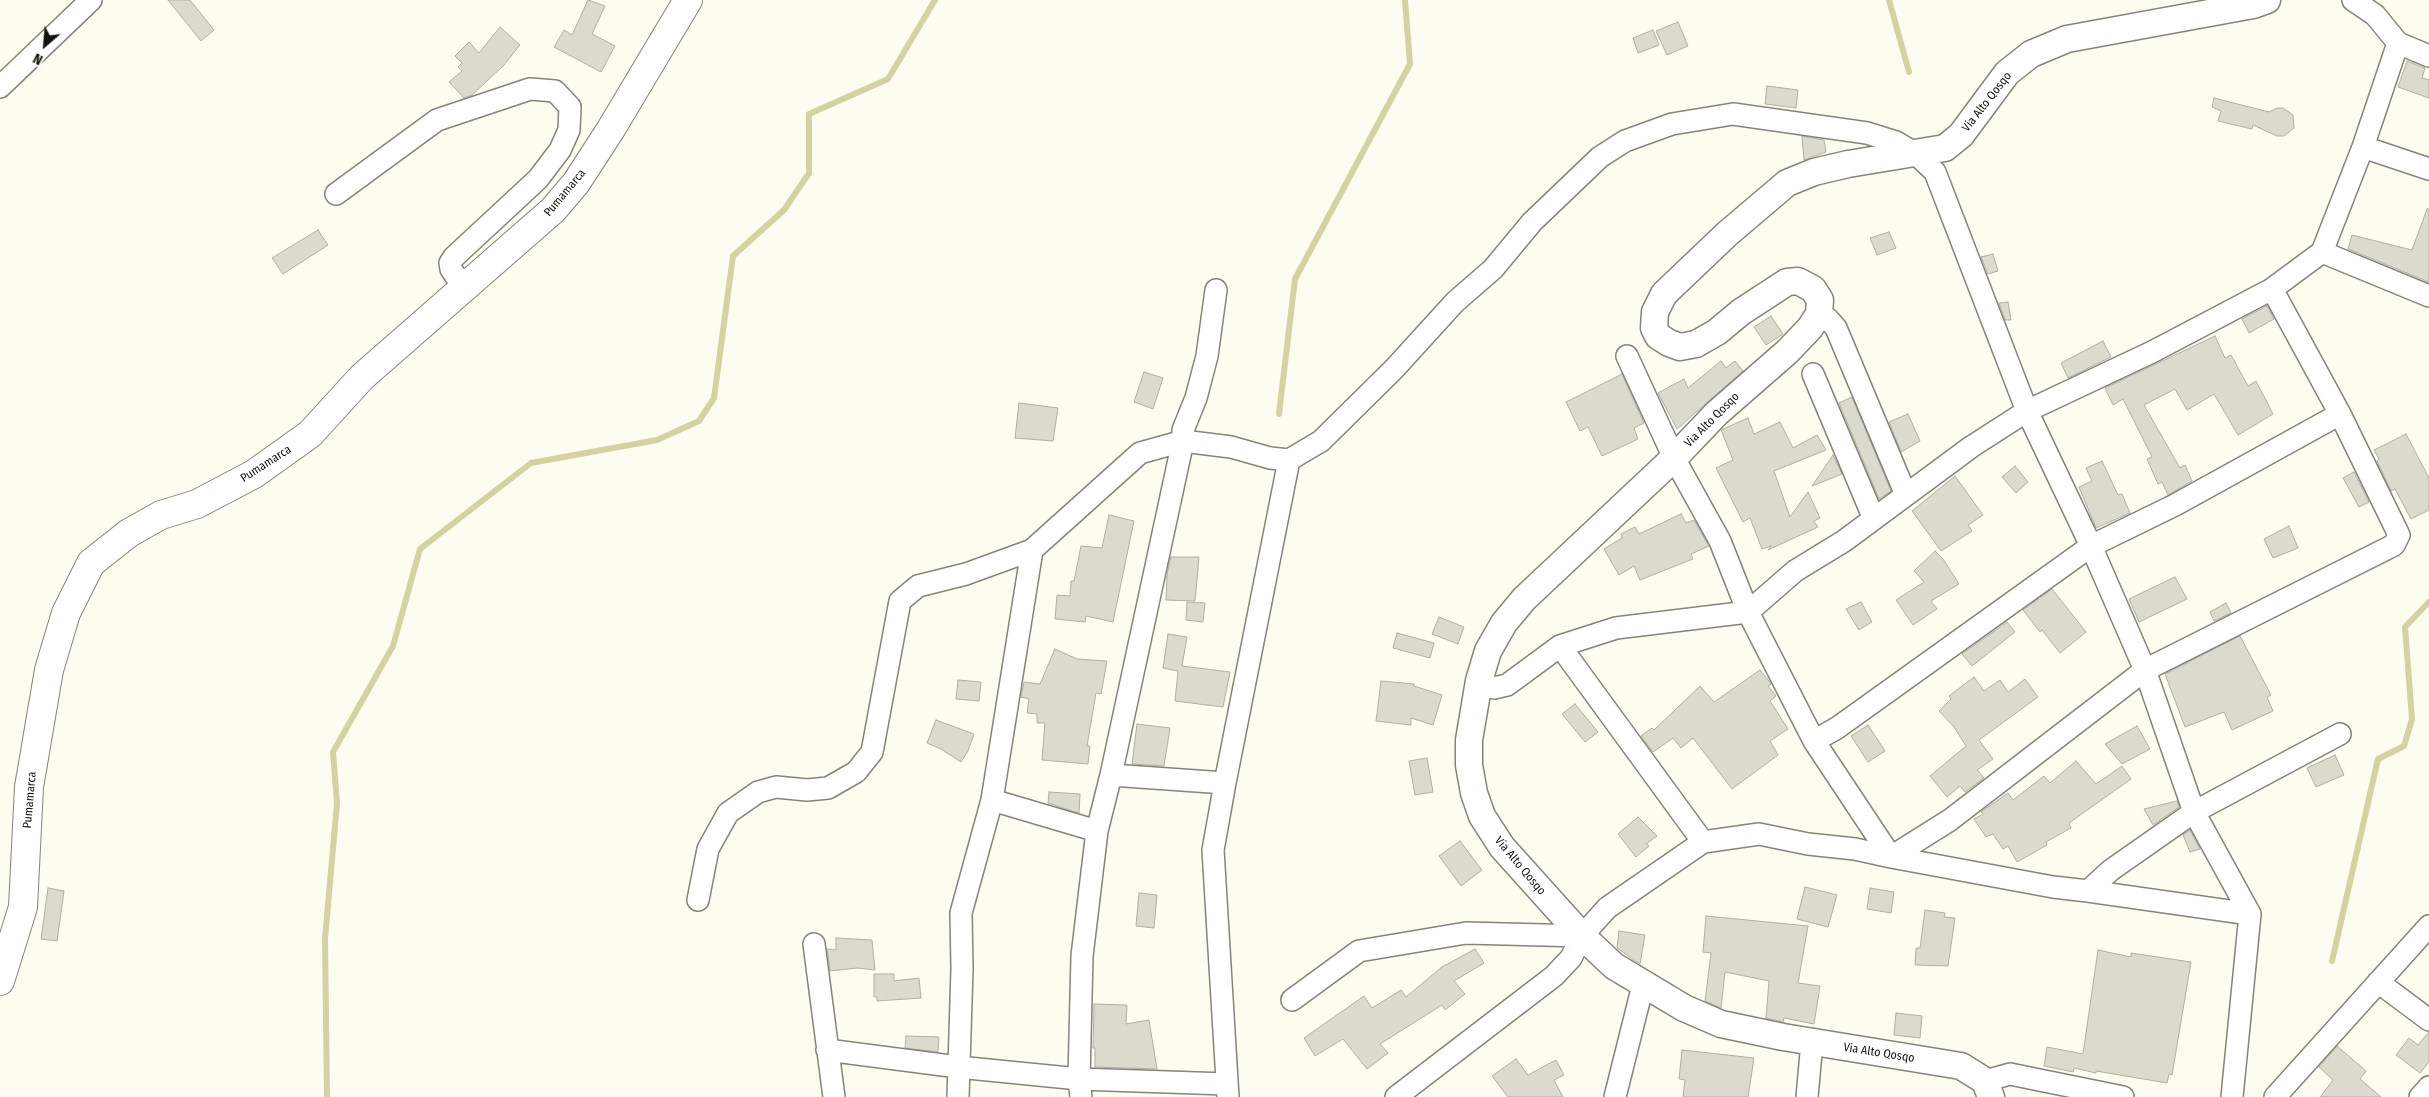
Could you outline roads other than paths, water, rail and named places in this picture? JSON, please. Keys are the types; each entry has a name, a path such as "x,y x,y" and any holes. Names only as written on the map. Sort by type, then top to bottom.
{"main road":[{"name":"Pumamarca","path":"0,981 23,907 29,787 49,670 66,613 91,563 129,533 161,515 197,504 254,474 310,434 362,377 553,210 576,182 688,0"}],"street":[{"path":"0,87 92,0"},
{"name":"Via Alto Qosqo","path":"1988,1089 1961,1066 1812,1042 1721,1024 1684,1008 1614,966 1582,936 1502,847 1482,816 1474,793 1469,765 1470,731 1478,681 1488,651 1504,623 1524,599 1674,458 1717,413 1787,352 1810,328 1819,314 1820,300 1813,289 1807,284 1792,281 1787,282 1741,312 1717,332 1696,344 1680,347 1668,343 1658,336 1654,328 1655,312 1664,294 1695,263 1787,184 1814,172 1848,164 1945,148 1961,135 2007,73 2031,54 2067,39 2267,0"},
{"path":"2354,0 2375,15 2398,43 2429,56"},
{"path":"1478,681 1494,688 1507,685 1560,646 1616,628 1748,612 1796,571 1844,541 1971,447 2027,411 2152,352 2272,289 2322,252 2363,147 2398,43"},
{"path":"336,194 437,120 530,89 555,91 570,107 569,130 560,150 538,179 450,263 451,270 463,287"},
{"path":"698,900 708,849 728,813 758,792 776,787 807,790 828,788 856,772 872,752 900,601 918,586 966,574 1032,550 1140,453 1183,441 1231,447 1270,458 1289,460 1321,441 1394,369 1455,302 1493,269 1532,222 1600,157 1625,142 1672,124 1733,114 1867,132 1896,142 1916,154 1935,172 2027,411 2091,546 2145,670 2194,812 2250,914 2232,1097"},
{"path":"2363,147 2429,169"},
{"path":"2322,252 2429,296"},
{"path":"1891,856 1950,820 2145,670 2394,545 2399,535 2340,414 2272,289"},
{"path":"1080,1088 1082,956 1096,831 1111,775 1183,441 1183,430 1196,398 1207,356 1216,290"},
{"path":"1819,314 1828,319 1836,328 1906,495"},
{"path":"1627,356 1674,458 1720,541 1748,612 1814,741 1891,856"},
{"path":"1813,374 1874,519"},
{"path":"1814,741 1837,728 2091,546 2175,505 2340,414"},
{"path":"827,1050 958,1067 1080,1088 1227,1090 1213,850 1289,460"},
{"path":"958,1097 962,969 961,913 992,800 1032,550"},
{"path":"1560,646 1703,842"},
{"path":"2088,891 2111,870 2194,812 2340,734"},
{"path":"1111,775 1225,782"},
{"path":"992,800 1096,831"},
{"path":"1396,1097 1554,976 1571,958 1582,936 1607,908 1703,842 1760,834 1808,844 1855,849 2053,887 2250,914"},
{"path":"2275,1097 2429,926"},
{"path":"1292,1000 1359,951 1466,933 1582,936"},
{"path":"814,944 834,1097"},
{"path":"2378,982 2429,1020"},
{"path":"1615,1097 1643,985"},
{"path":"1807,1097 1812,1042"},
{"path":"1988,1089 2010,1074 2123,1097"},
{"path":"2420,1097 2429,1087"}],"waterway":[{"path":"327,1097 325,939 337,803 333,752 393,646 420,549 531,463 657,440 699,421 714,398 733,256 784,210 809,173 809,114 888,79 935,0"},
{"path":"1279,414 1295,279 1410,64 1405,0"},
{"path":"1889,0 1909,72"},
{"path":"2332,961 2378,759 2404,746 2412,719 2405,627 2429,602"}]}
